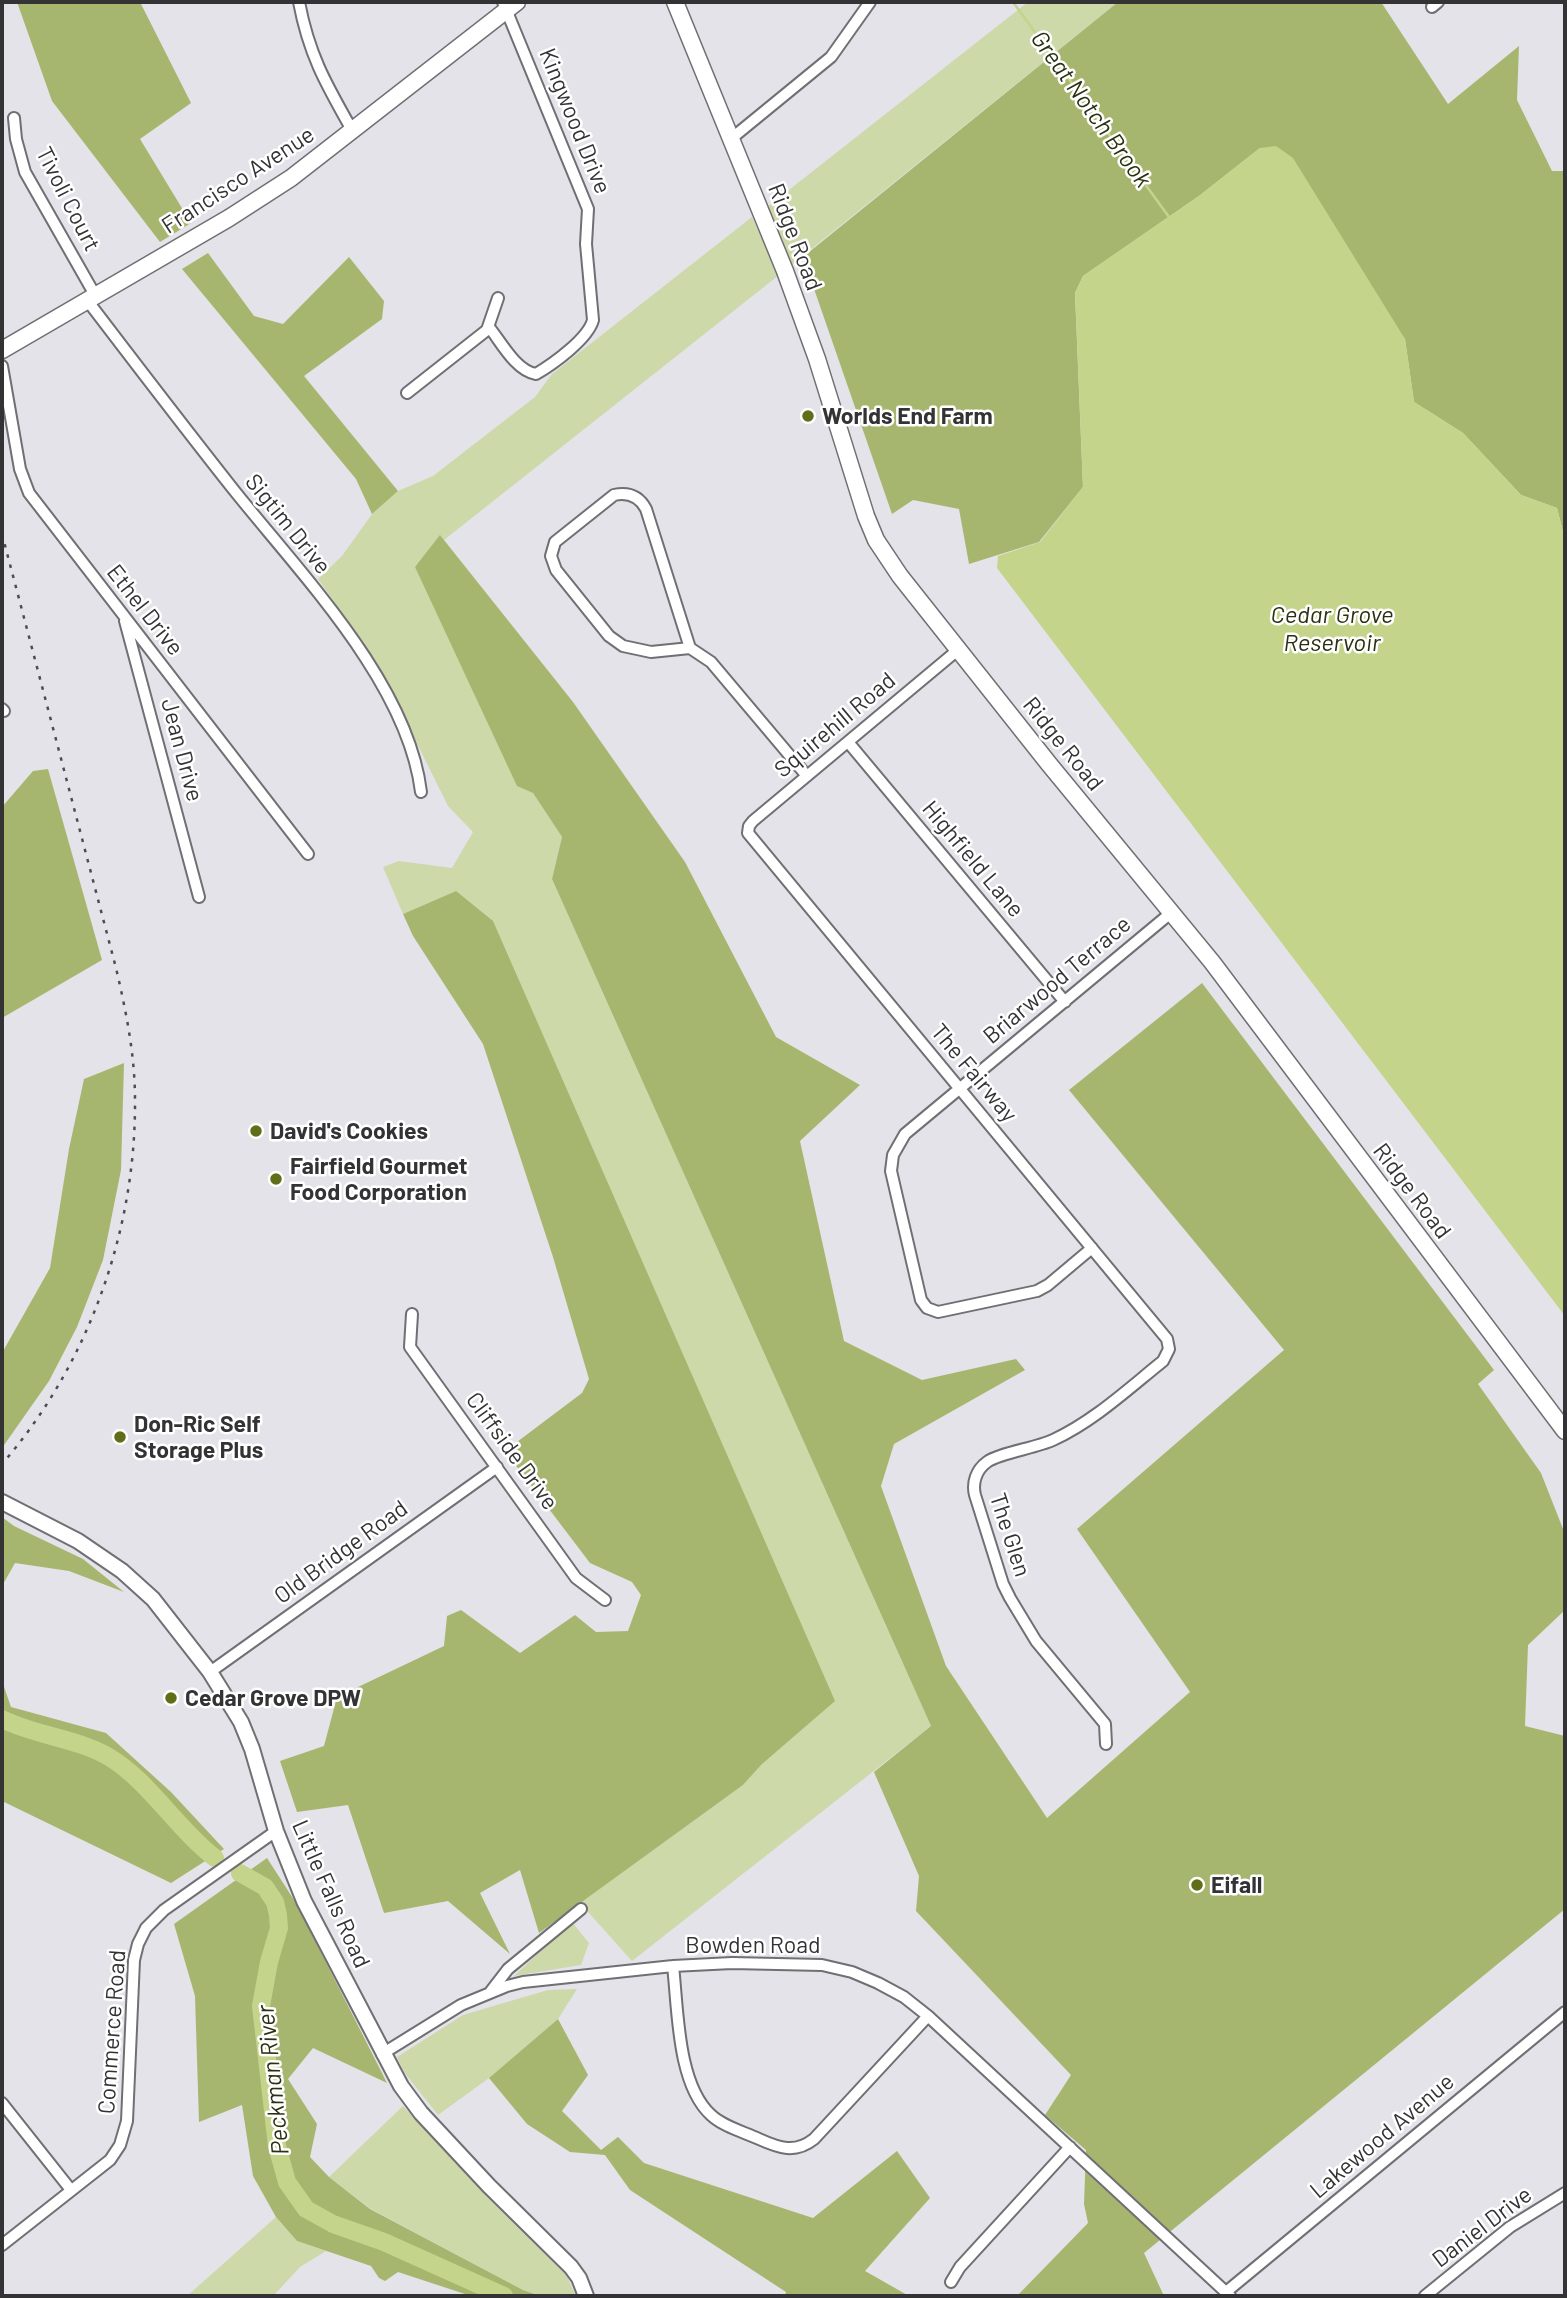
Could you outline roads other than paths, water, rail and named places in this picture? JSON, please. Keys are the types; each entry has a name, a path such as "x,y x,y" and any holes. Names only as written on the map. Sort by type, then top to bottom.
{"main road":[{"name":"Ridge Road","path":"675,2 785,271 817,359 876,540 900,576 1049,764 1212,962 1565,1431"},
{"name":"Francisco Avenue","path":"2,350 229,218 291,178 509,4"}],"street":[{"path":"299,2 309,47 352,130"},
{"path":"732,138 831,57 870,2"},
{"name":"Kingwood Drive","path":"489,327 518,364 536,374 579,341 591,328 593,320 586,244 588,209 509,4"},
{"name":"Tivoli Court","path":"14,118 16,139 25,172 91,298"},
{"name":"Sigtim Drive","path":"91,298 355,644 381,685 400,723 418,768 421,792"},
{"path":"407,393 489,327 498,298"},
{"name":"Ethel Drive","path":"2,366 20,469 29,493 307,854"},
{"path":"690,648 646,509 640,500 625,494 614,495 555,542 551,556 556,570 616,641 644,652 690,648 712,662 807,776"},
{"name":"Jean Drive","path":"124,615 199,897"},
{"name":"Squirehill Road","path":"751,838 748,830 751,823 959,649"},
{"name":"Highfield Lane","path":"848,742 1065,1002"},
{"name":"The Fairway","path":"751,838 1164,1334"},
{"name":"Briarwood Terrace","path":"1092,1248 1048,1286 1030,1294 1001,1297 938,1312 926,1308 920,1295 893,1179 893,1155 905,1134 1172,912"},
{"name":"Cliffside Drive","path":"412,1314 410,1347 576,1577 605,1600"},
{"name":"The Glen","path":"1106,1744 1105,1724 1036,1641 1010,1598 1003,1584 975,1495 974,1483 978,1471 986,1462 1052,1441 1086,1422 1166,1358 1168,1344 1164,1334"},
{"name":"Old Bridge Road","path":"210,1672 497,1466"},
{"name":"Little Falls Road","path":"2,1502 78,1541 122,1571 153,1599 210,1672 241,1722 252,1749 276,1831 304,1902 401,2086 421,2113 524,2222 571,2267 586,2296"},
{"name":"Commerce Road","path":"2,2245 110,2160 120,2145 126,2129 134,1960 141,1936 164,1910 276,1831"},
{"path":"491,1991 508,1969 581,1909"},
{"name":"Bowden Road","path":"382,2054 460,2005 491,1991 523,1982 673,1966 732,1963 822,1965 852,1972 904,1997 928,2016 1228,2294"},
{"path":"673,1966 684,2057 690,2078 704,2105 711,2115 726,2124 784,2148 797,2148 814,2139 928,2016"},
{"name":"Lakewood Avenue","path":"1228,2294 1565,2012"},
{"path":"2,2103 71,2190"},
{"path":"951,2282 960,2267 1070,2147"},
{"name":"Daniel Drive","path":"1425,2296 1510,2227 1565,2193"}],"water":[{"name":"Cedar Grove Reservoir","path":"1276,146 1293,158 1405,339 1414,402 1463,433 1521,495 1557,508 1565,540 1565,1316 997,568 998,556 1040,542 1083,487 1075,293 1083,276 1199,196 1260,148"}],"waterway":[{"name":"Great Notch Brook","path":"1013,2 1169,217"},
{"name":"Peckman River","path":"2,1719 83,1745 109,1757 137,1779 188,1834 215,1858"},
{"name":"Peckman River","path":"240,1873 265,1887 275,1902 278,1915 279,1928 261,2006 277,2146 287,2182 306,2209 333,2224 384,2242 504,2296"}],"railway":[{"path":"2,534 116,968 129,1033 135,1100 127,1198 116,1247 101,1294 82,1340 59,1384 2,1464"}],"place":[{"name":"Worlds End Farm","path":"808,416"},
{"name":"David's Cookies","path":"256,1131"},
{"name":"Fairfield Gourmet Food Corporation","path":"276,1179"},
{"name":"Don-Ric Self Storage Plus","path":"120,1437"},
{"name":"Cedar Grove DPW","path":"171,1698"},
{"name":"Eifall","path":"1197,1885"}]}
